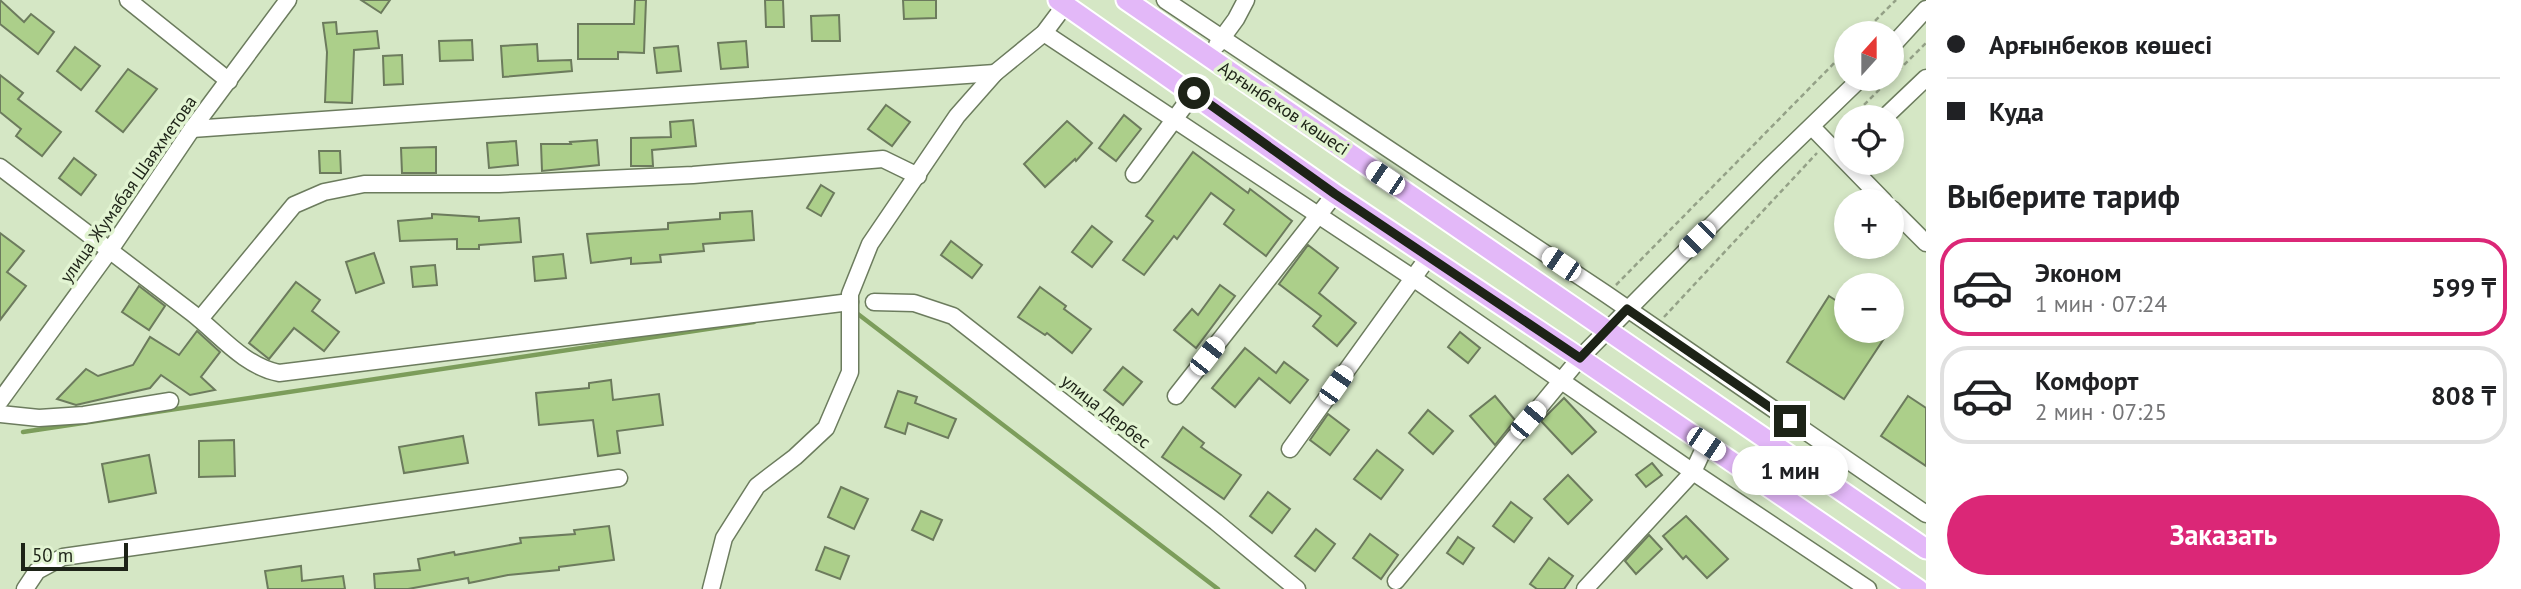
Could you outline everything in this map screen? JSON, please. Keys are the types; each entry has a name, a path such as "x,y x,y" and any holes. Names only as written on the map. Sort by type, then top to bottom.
{"main road":[{"name":"Арғынбеков көшесі","path":"1126,0 1926,549"},
{"path":"1061,3 1194,93 1335,194 1918,589"}],"street":[{"path":"128,0 229,81"},
{"name":"улица Жумабая Шаяхметова","path":"0,401 110,250 192,129 288,0"},
{"path":"1165,0 1655,327 1926,514"},
{"path":"1208,56 1246,0"},
{"path":"711,589 724,538 757,486 826,428 850,372 850,294 870,244 957,117 995,73 1044,33 1061,3"},
{"path":"1904,33 1926,9"},
{"path":"1044,33 1317,217 1413,278 1693,472 1868,589"},
{"path":"192,129 995,73"},
{"path":"1898,105 1926,78"},
{"path":"1396,581 1580,358 1848,91"},
{"path":"1134,174 1194,93"},
{"path":"1812,127 1834,149"},
{"path":"200,319 294,205 324,192 363,184 499,184 652,177 883,159 918,176"},
{"path":"0,166 200,319 248,360 263,370 279,373 850,302"},
{"path":"1860,175 1873,189"},
{"path":"1176,396 1335,194"},
{"path":"1904,221 1926,243"},
{"path":"1290,449 1429,256"},
{"name":"улица Дербес","path":"874,302 914,303 953,316 1216,522 1297,589"},
{"path":"0,414 39,418 84,415 170,401"},
{"path":"1585,589 1693,472 1706,444"},
{"path":"24,589 37,571 63,557 619,478"}],"path":[{"path":"1875,21 1896,0"},
{"path":"1904,65 1926,43"},
{"path":"1606,295 1834,63"},
{"path":"1864,105 1878,91"},
{"path":"1655,327 1834,135"}],"building":[{"path":"0,0 24,22 31,14 54,32 38,54 0,24"},
{"path":"361,0 390,0 381,13"},
{"path":"635,0 646,0 644,53 618,52 618,59 578,59 578,24 634,24"},
{"path":"765,0 783,0 784,27 766,27"},
{"path":"903,0 936,0 936,18 904,19"},
{"path":"839,15 840,41 812,41 811,16"},
{"path":"336,22 337,34 377,31 379,48 354,50 352,103 325,102 327,52 323,23"},
{"path":"472,40 473,60 440,61 439,41"},
{"path":"746,41 748,67 721,69 718,43"},
{"path":"537,44 538,61 571,60 572,71 503,77 501,46"},
{"path":"678,46 681,71 657,73 654,48"},
{"path":"75,47 100,66 81,90 57,71"},
{"path":"402,55 403,84 384,85 383,56"},
{"path":"128,69 157,89 123,132 96,111"},
{"path":"0,75 23,93 18,99 61,132 42,156 16,136 21,129 0,112"},
{"path":"886,105 910,122 892,146 868,129"},
{"path":"1124,115 1141,129 1116,161 1099,148"},
{"path":"693,120 696,146 652,150 653,166 631,166 631,138 671,137 670,122"},
{"path":"1067,121 1092,143 1076,161 1075,159 1045,187 1024,164"},
{"path":"597,140 599,165 542,171 541,144 571,144 570,142"},
{"path":"516,141 518,165 489,168 487,143"},
{"path":"436,147 436,173 402,173 401,148"},
{"path":"319,151 340,151 341,173 320,173"},
{"path":"1193,152 1248,193 1250,189 1292,221 1266,256 1224,224 1234,210 1211,193 1177,239 1174,236 1144,275 1123,260 1153,221 1146,216"},
{"path":"74,158 96,175 81,195 59,178"},
{"path":"821,185 834,193 821,216 807,208"},
{"path":"752,211 754,240 703,244 704,251 660,255 661,262 631,264 631,258 591,263 587,234 668,229 668,223 720,219 720,213"},
{"path":"432,214 479,217 479,221 519,218 521,242 479,245 479,249 457,249 457,239 400,241 398,221 432,218"},
{"path":"1092,226 1112,242 1092,267 1072,252"},
{"path":"0,233 24,251 7,272 26,286 0,320"},
{"path":"951,241 982,265 972,278 941,255"},
{"path":"1308,245 1338,268 1319,293 1356,323 1337,346 1313,326 1321,316 1279,284"},
{"path":"374,253 384,283 356,293 346,262"},
{"path":"563,254 566,278 535,281 533,257"},
{"path":"435,265 437,285 413,287 411,267"},
{"path":"296,282 320,300 312,311 339,332 324,351 294,328 269,359 249,343"},
{"path":"1220,285 1235,296 1196,348 1174,330 1192,309 1198,315"},
{"path":"139,286 165,306 149,330 122,312"},
{"path":"1040,287 1091,329 1072,353 1047,333 1045,335 1018,317"},
{"path":"1829,296 1834,299 1834,343 1881,343 1844,399 1787,362"},
{"path":"197,331 220,352 201,377 215,390 190,395 161,375 150,388 76,405 57,399 86,369 98,376 133,365 150,337 179,355"},
{"path":"1460,332 1480,348 1468,363 1448,347"},
{"path":"1245,348 1276,373 1284,362 1308,380 1290,403 1259,378 1235,407 1212,388"},
{"path":"1123,367 1142,382 1123,405 1104,390"},
{"path":"611,380 613,400 659,394 663,425 617,431 620,453 598,456 593,420 539,425 536,393 589,388 589,383"},
{"path":"898,391 917,397 915,403 956,419 948,438 908,423 905,434 885,427"},
{"path":"1495,396 1515,420 1495,445 1470,416"},
{"path":"1908,396 1926,408 1926,466 1881,436"},
{"path":"1564,398 1596,432 1572,454 1541,421"},
{"path":"1428,410 1453,431 1433,454 1409,433"},
{"path":"1328,414 1349,430 1330,455 1310,440"},
{"path":"1183,427 1204,443 1201,447 1241,475 1224,499 1162,457"},
{"path":"463,436 468,463 404,473 399,447"},
{"path":"234,440 235,476 199,477 199,441"},
{"path":"1377,450 1403,470 1381,499 1354,479"},
{"path":"149,455 156,493 109,502 102,464"},
{"path":"1652,463 1662,475 1646,487 1636,475"},
{"path":"1568,475 1592,500 1568,524 1544,499"},
{"path":"841,487 868,499 854,529 828,517"},
{"path":"1268,492 1290,509 1272,533 1250,516"},
{"path":"1511,502 1532,518 1514,542 1493,526"},
{"path":"921,511 942,520 933,540 912,530"},
{"path":"1686,516 1728,559 1707,578 1686,556 1683,559 1663,536"},
{"path":"609,526 614,560 469,583 468,578 408,589 375,589 374,574 420,570 418,559 521,543 520,538 575,534 574,530"},
{"path":"1316,529 1335,544 1315,571 1295,556"},
{"path":"1370,534 1398,555 1381,579 1353,558"},
{"path":"1649,535 1662,549 1636,574 1625,561"},
{"path":"1458,537 1474,548 1463,564 1447,553"},
{"path":"825,547 849,556 840,579 816,570"},
{"path":"1549,558 1573,576 1564,589 1537,589 1530,584"},
{"path":"301,566 302,581 343,576 345,589 268,589 265,571"}],"waterway":[{"path":"854,311 1218,589"},
{"path":"23,432 754,322"}],"route":[{"path":"1194,93 1335,194 1580,358 1627,309 1790,421"}]}
